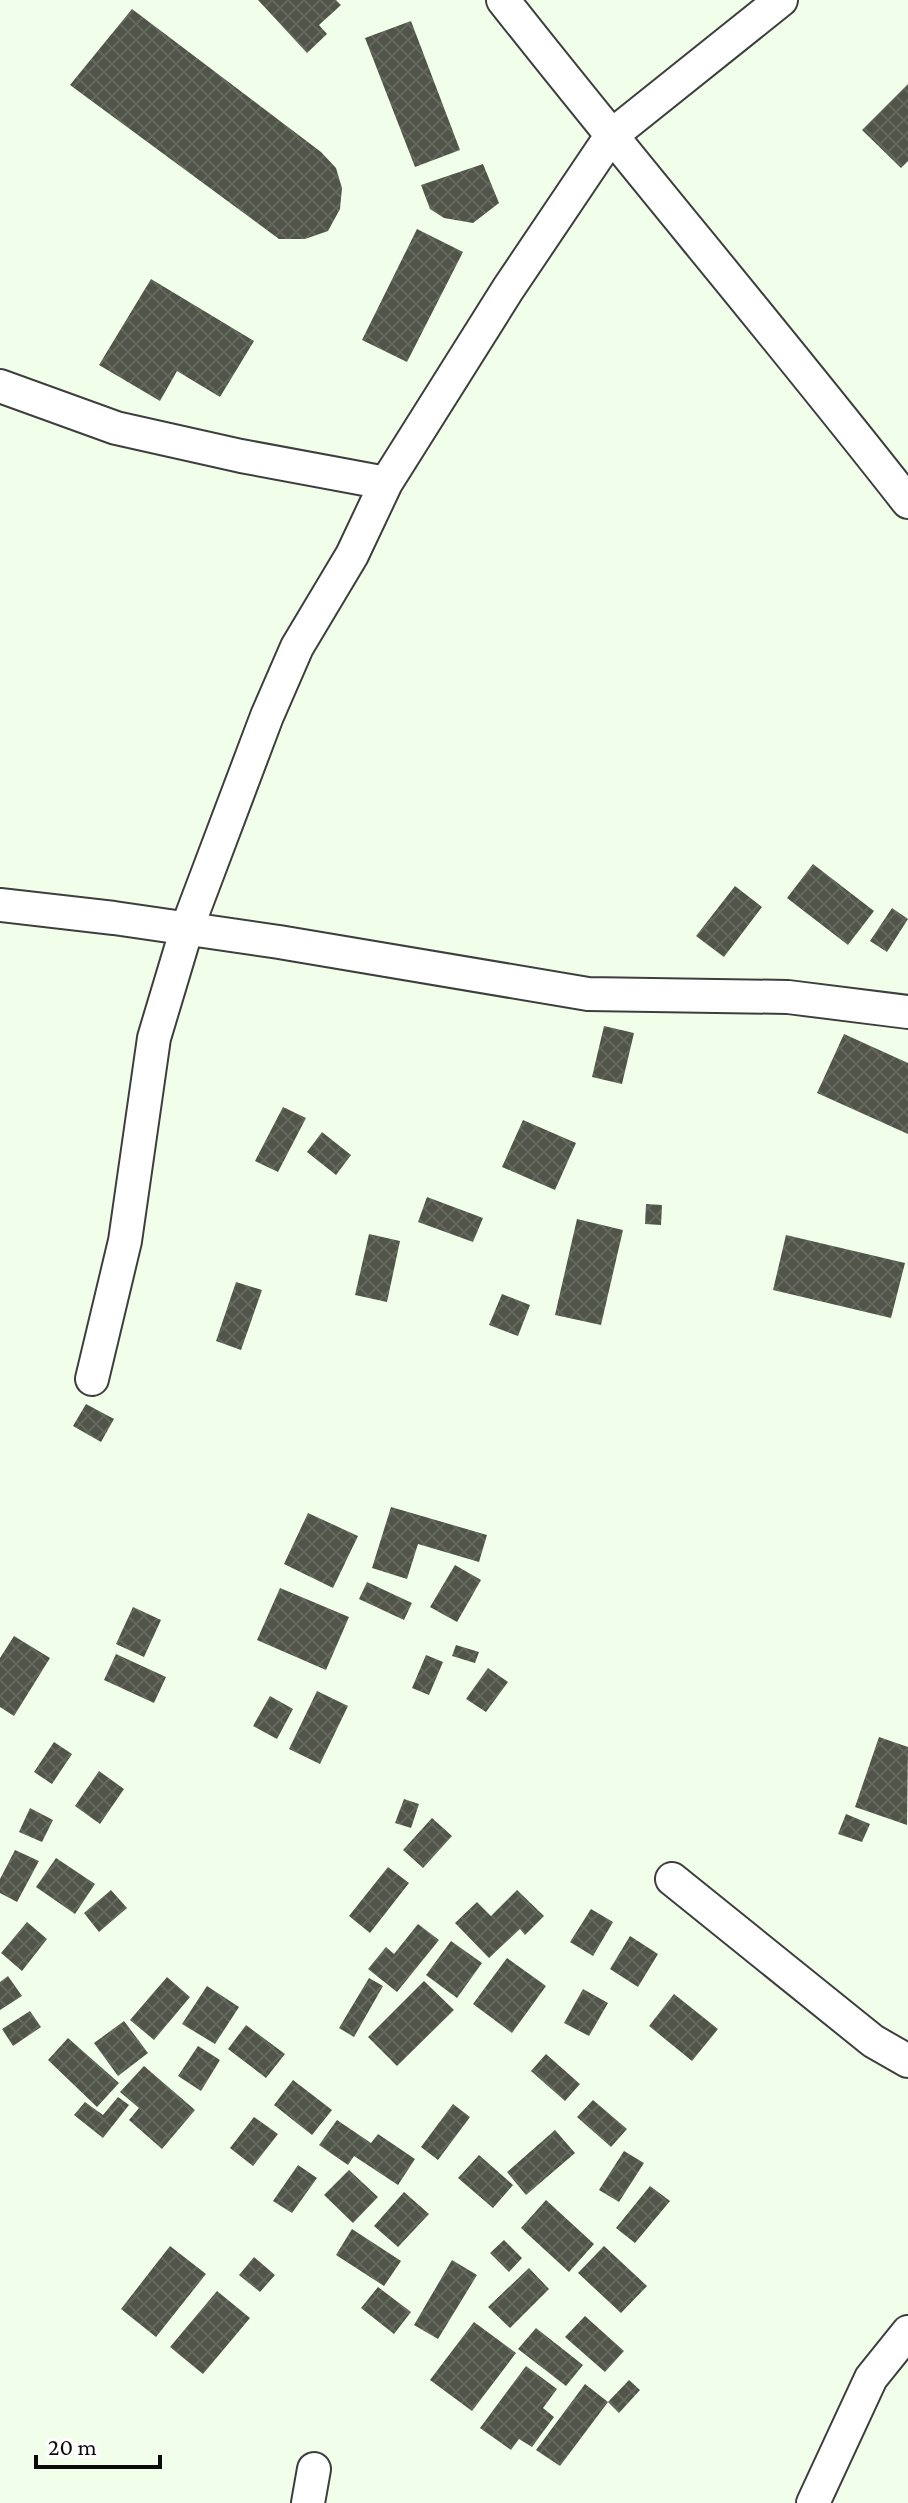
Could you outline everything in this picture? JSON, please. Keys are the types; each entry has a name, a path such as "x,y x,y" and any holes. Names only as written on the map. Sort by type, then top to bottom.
{"street":[{"path":"503,0 908,502"},
{"path":"92,1379 125,1241 154,1038 187,928 297,647 352,555 386,483 508,289 611,136 781,0"},
{"path":"0,386 116,428 241,456 386,483"},
{"path":"0,905 187,928 588,994 788,997 908,1012"},
{"path":"672,1879 873,2041 908,2061"},
{"path":"813,2503 871,2378 908,2332"},
{"path":"308,2503 314,2469"}],"building":[{"path":"258,0 336,0 341,5 319,25 327,34 307,53"},
{"path":"132,9 321,152 336,168 342,188 340,209 328,231 305,239 279,239 70,85"},
{"path":"411,21 460,150 415,167 365,38"},
{"path":"908,84 908,161 901,168 862,130"},
{"path":"483,164 499,203 473,223 444,218 430,209 421,185"},
{"path":"417,229 463,252 407,362 362,340"},
{"path":"151,279 254,341 220,397 177,371 160,401 99,365"},
{"path":"813,864 874,911 848,945 787,898"},
{"path":"735,886 762,907 724,957 696,936"},
{"path":"892,908 908,919 887,952 870,941"},
{"path":"604,1026 634,1033 622,1084 592,1077"},
{"path":"844,1034 908,1063 908,1134 817,1093"},
{"path":"283,1107 306,1118 278,1172 255,1161"},
{"path":"523,1120 576,1143 555,1190 502,1167"},
{"path":"322,1132 351,1155 336,1175 307,1152"},
{"path":"427,1197 483,1218 473,1242 418,1222"},
{"path":"646,1204 662,1205 661,1225 645,1224"},
{"path":"577,1219 623,1230 601,1325 555,1315"},
{"path":"369,1234 400,1241 387,1302 355,1295"},
{"path":"786,1235 905,1263 891,1318 773,1290"},
{"path":"236,1282 262,1290 241,1350 216,1341"},
{"path":"502,1294 530,1305 518,1336 489,1325"},
{"path":"86,1404 114,1419 101,1442 73,1426"},
{"path":"391,1507 487,1535 479,1562 418,1544 407,1579 372,1568"},
{"path":"308,1513 358,1536 333,1588 284,1564"},
{"path":"455,1565 481,1580 457,1622 430,1607"},
{"path":"367,1582 412,1603 404,1620 359,1599"},
{"path":"280,1588 349,1617 326,1670 257,1640"},
{"path":"133,1607 161,1620 144,1657 116,1644"},
{"path":"14,1636 50,1658 14,1716 0,1707 0,1658"},
{"path":"456,1645 479,1652 475,1663 452,1656"},
{"path":"116,1654 166,1677 154,1703 104,1680"},
{"path":"426,1655 443,1662 429,1695 412,1688"},
{"path":"488,1668 508,1682 486,1712 466,1699"},
{"path":"317,1691 348,1706 320,1764 289,1749"},
{"path":"270,1696 293,1709 277,1739 253,1726"},
{"path":"879,1737 908,1747 907,1825 855,1807"},
{"path":"54,1742 72,1754 52,1784 34,1772"},
{"path":"99,1771 124,1789 100,1824 75,1806"},
{"path":"404,1799 419,1804 411,1828 395,1823"},
{"path":"30,1808 53,1820 42,1842 19,1832"},
{"path":"846,1814 870,1824 862,1842 838,1834"},
{"path":"432,1818 452,1836 423,1868 403,1850"},
{"path":"15,1850 39,1861 17,1902 0,1893 0,1879"},
{"path":"56,1858 95,1884 75,1914 36,1887"},
{"path":"388,1867 409,1883 370,1933 349,1916"},
{"path":"111,1890 127,1908 99,1932 84,1913"},
{"path":"517,1890 544,1916 525,1935 520,1929 489,1958 455,1923 477,1902 491,1916"},
{"path":"591,1909 613,1922 593,1956 570,1942"},
{"path":"27,1922 47,1939 22,1971 1,1953"},
{"path":"418,1924 439,1940 397,1992 368,1969 386,1947 394,1954"},
{"path":"630,1936 658,1954 638,1987 610,1969"},
{"path":"451,1941 482,1963 457,1998 426,1975"},
{"path":"507,1958 546,1986 512,2033 473,2004"},
{"path":"8,1976 22,1996 0,2010 0,1982"},
{"path":"167,1977 190,1997 154,2040 130,2020"},
{"path":"369,1978 383,1986 354,2037 339,2028"},
{"path":"424,1981 454,2010 397,2066 368,2037"},
{"path":"207,1986 239,2007 215,2044 182,2024"},
{"path":"583,1989 608,2003 589,2036 564,2023"},
{"path":"674,1994 718,2029 692,2061 649,2026"},
{"path":"30,2011 41,2027 13,2046 2,2029"},
{"path":"124,2021 148,2053 118,2076 94,2043"},
{"path":"246,2025 285,2054 266,2078 228,2049"},
{"path":"68,2038 119,2083 97,2107 48,2060"},
{"path":"198,2046 220,2060 201,2091 178,2076"},
{"path":"546,2054 580,2084 565,2101 531,2071"},
{"path":"144,2066 195,2110 162,2149 129,2120 139,2108 120,2092"},
{"path":"293,2080 332,2110 312,2135 274,2105"},
{"path":"118,2097 129,2105 103,2138 74,2115 85,2102 103,2115"},
{"path":"593,2100 627,2129 611,2147 577,2117"},
{"path":"453,2104 470,2117 438,2160 421,2147"},
{"path":"254,2117 278,2134 253,2166 230,2148"},
{"path":"337,2120 371,2143 378,2134 415,2159 398,2185 354,2156 348,2165 319,2145"},
{"path":"555,2130 575,2153 526,2195 507,2172"},
{"path":"624,2151 644,2163 619,2202 599,2190"},
{"path":"479,2155 513,2185 493,2208 458,2178"},
{"path":"298,2165 317,2178 292,2213 273,2201"},
{"path":"349,2170 378,2197 353,2223 324,2195"},
{"path":"650,2186 670,2201 635,2243 616,2228"},
{"path":"404,2192 429,2214 398,2247 374,2226"},
{"path":"546,2200 594,2244 569,2272 521,2228"},
{"path":"352,2229 401,2261 384,2286 336,2255"},
{"path":"504,2240 522,2258 509,2272 490,2253"},
{"path":"170,2246 206,2274 156,2337 121,2309"},
{"path":"604,2246 647,2286 621,2313 578,2273"},
{"path":"254,2257 275,2275 260,2292 239,2275"},
{"path":"452,2260 477,2275 438,2339 414,2325"},
{"path":"529,2268 549,2289 510,2328 488,2307"},
{"path":"378,2287 411,2312 394,2334 361,2308"},
{"path":"217,2291 250,2318 203,2374 170,2347"},
{"path":"585,2316 624,2351 605,2372 565,2337"},
{"path":"474,2322 516,2353 472,2411 430,2380"},
{"path":"536,2328 583,2365 566,2386 518,2349"},
{"path":"526,2366 557,2389 543,2408 554,2417 532,2447 519,2439 511,2450 480,2428"},
{"path":"629,2380 640,2390 619,2413 608,2402"},
{"path":"585,2384 608,2402 560,2466 536,2450"}]}
